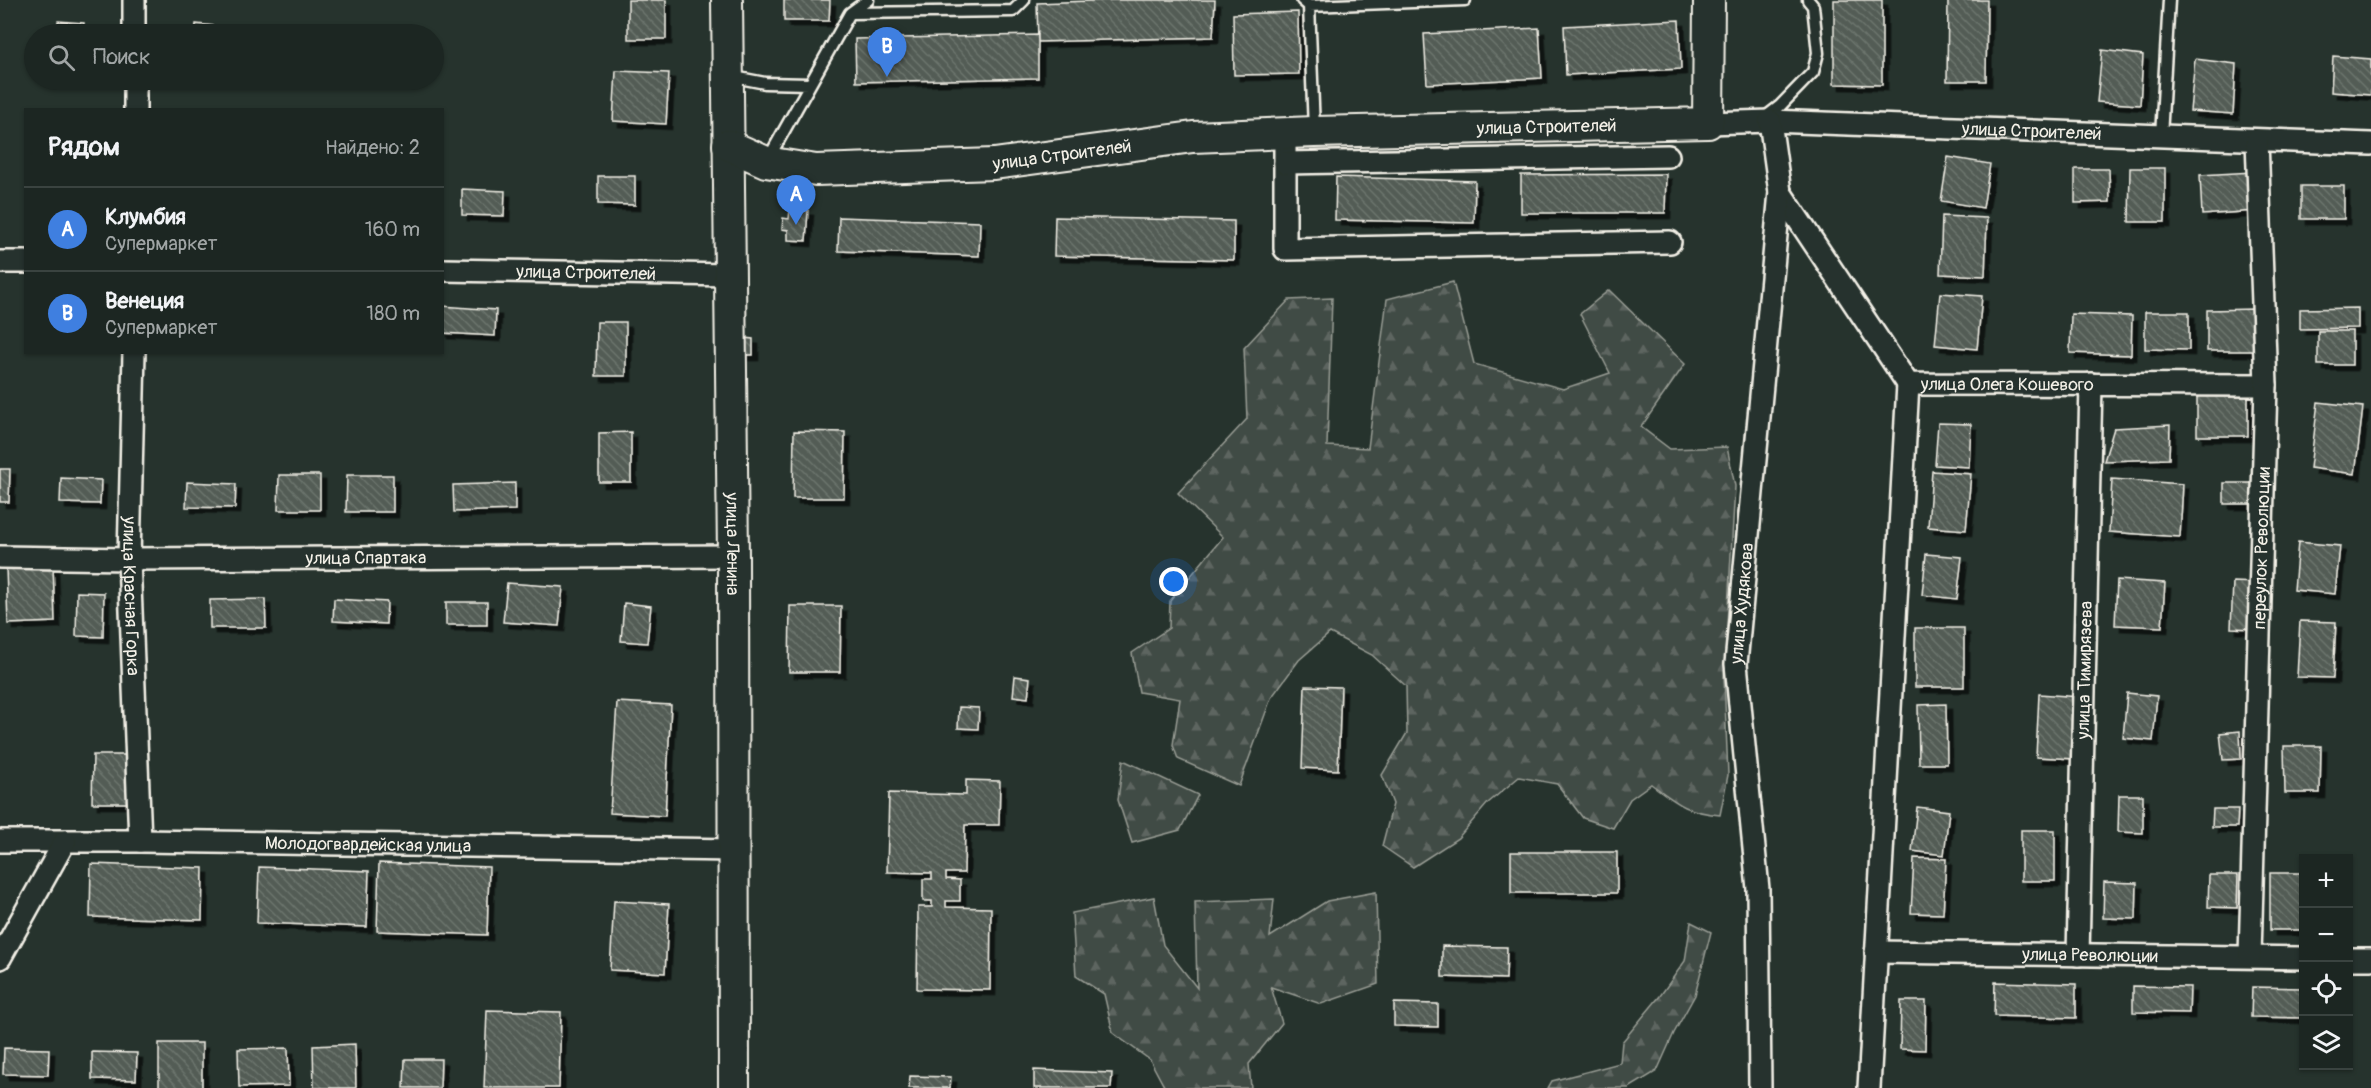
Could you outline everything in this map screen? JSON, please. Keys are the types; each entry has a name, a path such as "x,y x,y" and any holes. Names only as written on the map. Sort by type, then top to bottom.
{"street":[{"path":"134,0 134,24"},
{"name":"улица Ленина","path":"727,0 735,850 734,1076"},
{"path":"1708,123 1709,0"},
{"path":"135,90 135,108"},
{"name":"улица Строителей","path":"728,145 766,162 816,170 994,164 1193,137 1765,121 2371,144"},
{"name":"улица Худякова","path":"1760,1088 1758,889 1736,664 1780,192 1765,121"},
{"path":"1300,133 1285,164 1285,249 1670,242"},
{"name":"переулок Революции","path":"2250,956 2266,385 2257,140"},
{"path":"1285,164 1668,156"},
{"name":"улица Олега Кошевого","path":"1780,192 1908,384 2266,385"},
{"path":"0,262 24,262"},
{"name":"улица Строителей","path":"444,270 731,275"},
{"name":"улица Красная Горка","path":"134,354 129,559 140,841"},
{"path":"1869,1088 1908,384"},
{"name":"улица Тимирязева","path":"2078,955 2091,384"},
{"name":"улица Спартака","path":"0,557 129,559 733,556"},
{"name":"Молодогвардейская улица","path":"0,841 735,850"},
{"path":"0,958 65,841"},
{"name":"улица Революции","path":"1876,952 2299,958"},
{"path":"2353,958 2371,959"},
{"path":"718,1088 734,1076"}],"lane":[{"path":"766,162 850,13 868,0"},
{"path":"850,13 1013,11 1024,0"},
{"path":"1300,133 1305,3 1465,0"},
{"path":"1765,121 1813,72 1818,52 1813,6 1808,0"},
{"path":"2161,136 2169,0"},
{"path":"727,76 765,82 809,84"}],"green space":[{"path":"1453,282 1474,364 1563,389 1610,373 1580,314 1609,290 1685,364 1641,427 1670,449 1727,447 1735,486 1724,677 1728,775 1720,815 1699,812 1683,806 1651,784 1630,799 1613,828 1583,818 1557,784 1519,777 1488,803 1458,838 1413,867 1382,846 1393,804 1382,775 1407,733 1406,686 1372,655 1330,633 1299,660 1271,698 1239,786 1178,759 1173,745 1180,699 1139,692 1132,653 1169,628 1170,601 1223,537 1178,493 1247,419 1244,348 1289,300 1332,298 1327,446 1368,448 1387,299"},
{"path":"1123,760 1198,795 1180,830 1132,843 1118,800"},
{"path":"1376,892 1378,984 1321,1004 1271,987 1282,1023 1249,1064 1251,1088 1165,1088 1150,1060 1113,1033 1104,994 1076,976 1072,913 1154,897 1163,945 1197,988 1195,902 1274,899 1270,937 1327,901"},
{"path":"1691,922 1711,932 1695,995 1657,1071 1629,1088 1548,1088 1552,1081 1620,1063 1622,1042 1685,961"}],"building":[{"path":"628,0 666,0 666,39 628,39"},
{"path":"784,0 830,0 829,21 784,21"},
{"path":"1215,0 1213,37 1038,42 1037,3"},
{"path":"1834,0 1882,0 1882,85 1834,84"},
{"path":"1948,0 1987,0 1986,81 1947,81"},
{"path":"1298,12 1299,74 1234,75 1233,14"},
{"path":"1679,20 1681,69 1566,75 1564,26"},
{"path":"58,21 84,23 84,24 58,24"},
{"path":"1539,28 1542,78 1427,84 1424,34"},
{"path":"1038,35 1038,78 856,82 855,39"},
{"path":"2102,50 2143,55 2140,105 2097,102"},
{"path":"2333,56 2371,59 2371,95 2331,92"},
{"path":"2195,59 2236,64 2233,114 2190,111"},
{"path":"616,71 669,73 666,124 613,121"},
{"path":"1948,157 1990,164 1983,208 1941,201"},
{"path":"2130,168 2165,168 2165,222 2129,222"},
{"path":"2075,169 2109,169 2110,202 2075,203"},
{"path":"2253,172 2255,211 2202,215 2200,175"},
{"path":"1666,174 1665,213 1521,213 1521,175"},
{"path":"598,176 635,176 635,205 598,204"},
{"path":"1336,177 1475,181 1474,223 1335,220"},
{"path":"2301,186 2344,186 2344,219 2301,219"},
{"path":"462,189 505,191 504,216 462,215"},
{"path":"790,209 808,210 806,241 788,240 788,230 782,229 783,218 789,219"},
{"path":"1942,216 1987,218 1985,276 1940,274"},
{"path":"839,217 980,222 979,256 838,251"},
{"path":"1055,217 1234,221 1234,260 1054,256"},
{"path":"1940,293 1982,296 1977,349 1935,345"},
{"path":"444,306 496,310 495,336 444,333"},
{"path":"2358,308 2358,328 2300,329 2300,309"},
{"path":"2256,309 2256,351 2207,351 2207,310"},
{"path":"2145,312 2189,312 2189,350 2145,349"},
{"path":"2071,314 2132,316 2131,355 2070,353"},
{"path":"597,322 626,322 626,376 596,376"},
{"path":"2318,331 2352,331 2352,365 2318,365"},
{"path":"744,338 753,339 753,355 743,355"},
{"path":"2197,390 2248,390 2248,436 2197,436"},
{"path":"2318,402 2363,407 2355,474 2310,468"},
{"path":"1938,423 1971,424 1969,467 1935,465"},
{"path":"2170,425 2169,459 2104,461 2114,428"},
{"path":"794,431 845,432 844,498 793,498"},
{"path":"631,432 631,482 599,482 599,433"},
{"path":"0,469 10,469 9,502 0,502"},
{"path":"1932,471 1971,474 1966,530 1928,527"},
{"path":"279,475 320,475 320,510 278,510"},
{"path":"347,475 393,475 393,512 346,512"},
{"path":"61,478 101,480 100,504 60,503"},
{"path":"2112,479 2183,484 2180,537 2109,532"},
{"path":"187,482 236,484 235,508 186,507"},
{"path":"515,483 515,510 454,512 453,485"},
{"path":"2224,483 2258,483 2258,504 2224,504"},
{"path":"2298,542 2340,546 2335,594 2294,590"},
{"path":"1926,554 1962,557 1957,599 1922,595"},
{"path":"53,566 55,622 8,624 6,568"},
{"path":"2117,580 2165,583 2162,627 2115,625"},
{"path":"2233,582 2257,583 2255,629 2231,628"},
{"path":"507,583 563,587 559,626 503,622"},
{"path":"77,592 104,593 103,637 76,636"},
{"path":"265,599 266,628 210,628 210,600"},
{"path":"334,599 387,602 386,624 333,621"},
{"path":"446,602 487,602 487,625 446,625"},
{"path":"624,603 651,606 647,643 621,641"},
{"path":"790,606 841,606 840,672 789,672"},
{"path":"2300,621 2336,622 2333,678 2297,677"},
{"path":"1915,628 1964,628 1964,687 1915,687"},
{"path":"1015,676 1030,678 1028,698 1013,696"},
{"path":"1305,686 1341,687 1338,770 1302,768"},
{"path":"2127,693 2157,696 2153,741 2123,738"},
{"path":"2039,694 2080,697 2076,759 2036,757"},
{"path":"617,702 671,705 665,816 610,813"},
{"path":"1946,704 1947,764 1919,764 1918,705"},
{"path":"959,707 979,708 978,729 958,728"},
{"path":"2240,731 2241,759 2223,760 2220,733"},
{"path":"2284,746 2321,746 2320,793 2285,793"},
{"path":"93,755 129,755 128,803 92,803"},
{"path":"966,780 1000,781 999,825 965,825 964,873 946,873 946,879 960,880 960,901 946,901 946,907 991,908 990,990 917,989 918,907 932,907 932,901 923,901 923,879 932,879 932,873 887,872 889,793 966,795"},
{"path":"2119,795 2143,795 2143,833 2118,832"},
{"path":"1917,807 1949,811 1944,855 1912,851"},
{"path":"2213,809 2238,809 2237,827 2212,827"},
{"path":"2021,830 2055,830 2055,881 2021,881"},
{"path":"1511,852 1617,852 1617,893 1511,893"},
{"path":"1914,858 1946,859 1943,914 1911,913"},
{"path":"379,863 489,867 487,935 377,931"},
{"path":"91,864 203,868 202,920 90,917"},
{"path":"259,867 369,871 367,927 257,923"},
{"path":"2270,873 2299,873 2299,930 2270,930"},
{"path":"2209,875 2238,875 2237,908 2208,907"},
{"path":"2104,882 2137,883 2136,919 2103,918"},
{"path":"614,901 669,904 665,973 610,970"},
{"path":"1442,946 1507,947 1506,979 1442,977"},
{"path":"1995,982 2076,984 2076,1018 1994,1016"},
{"path":"2133,986 2190,987 2189,1013 2133,1012"},
{"path":"2252,987 2299,988 2299,1018 2251,1017"},
{"path":"1901,1001 1926,1001 1925,1050 1900,1049"},
{"path":"1394,1003 1438,1004 1438,1027 1394,1026"},
{"path":"487,1010 561,1012 559,1088 484,1088"},
{"path":"159,1043 202,1043 202,1088 159,1088"},
{"path":"355,1044 356,1088 314,1088 313,1046"},
{"path":"4,1048 49,1049 48,1075 3,1074"},
{"path":"288,1048 289,1086 239,1087 238,1049"},
{"path":"92,1052 137,1053 136,1080 92,1079"},
{"path":"405,1059 441,1059 440,1088 404,1088"},
{"path":"1034,1070 1112,1073 1111,1088 1034,1088"},
{"path":"910,1076 951,1077 950,1088 909,1088"}],"place":[{"name":"Венеция","path":"887,77"},
{"name":"Клумбия","path":"796,225"}]}
